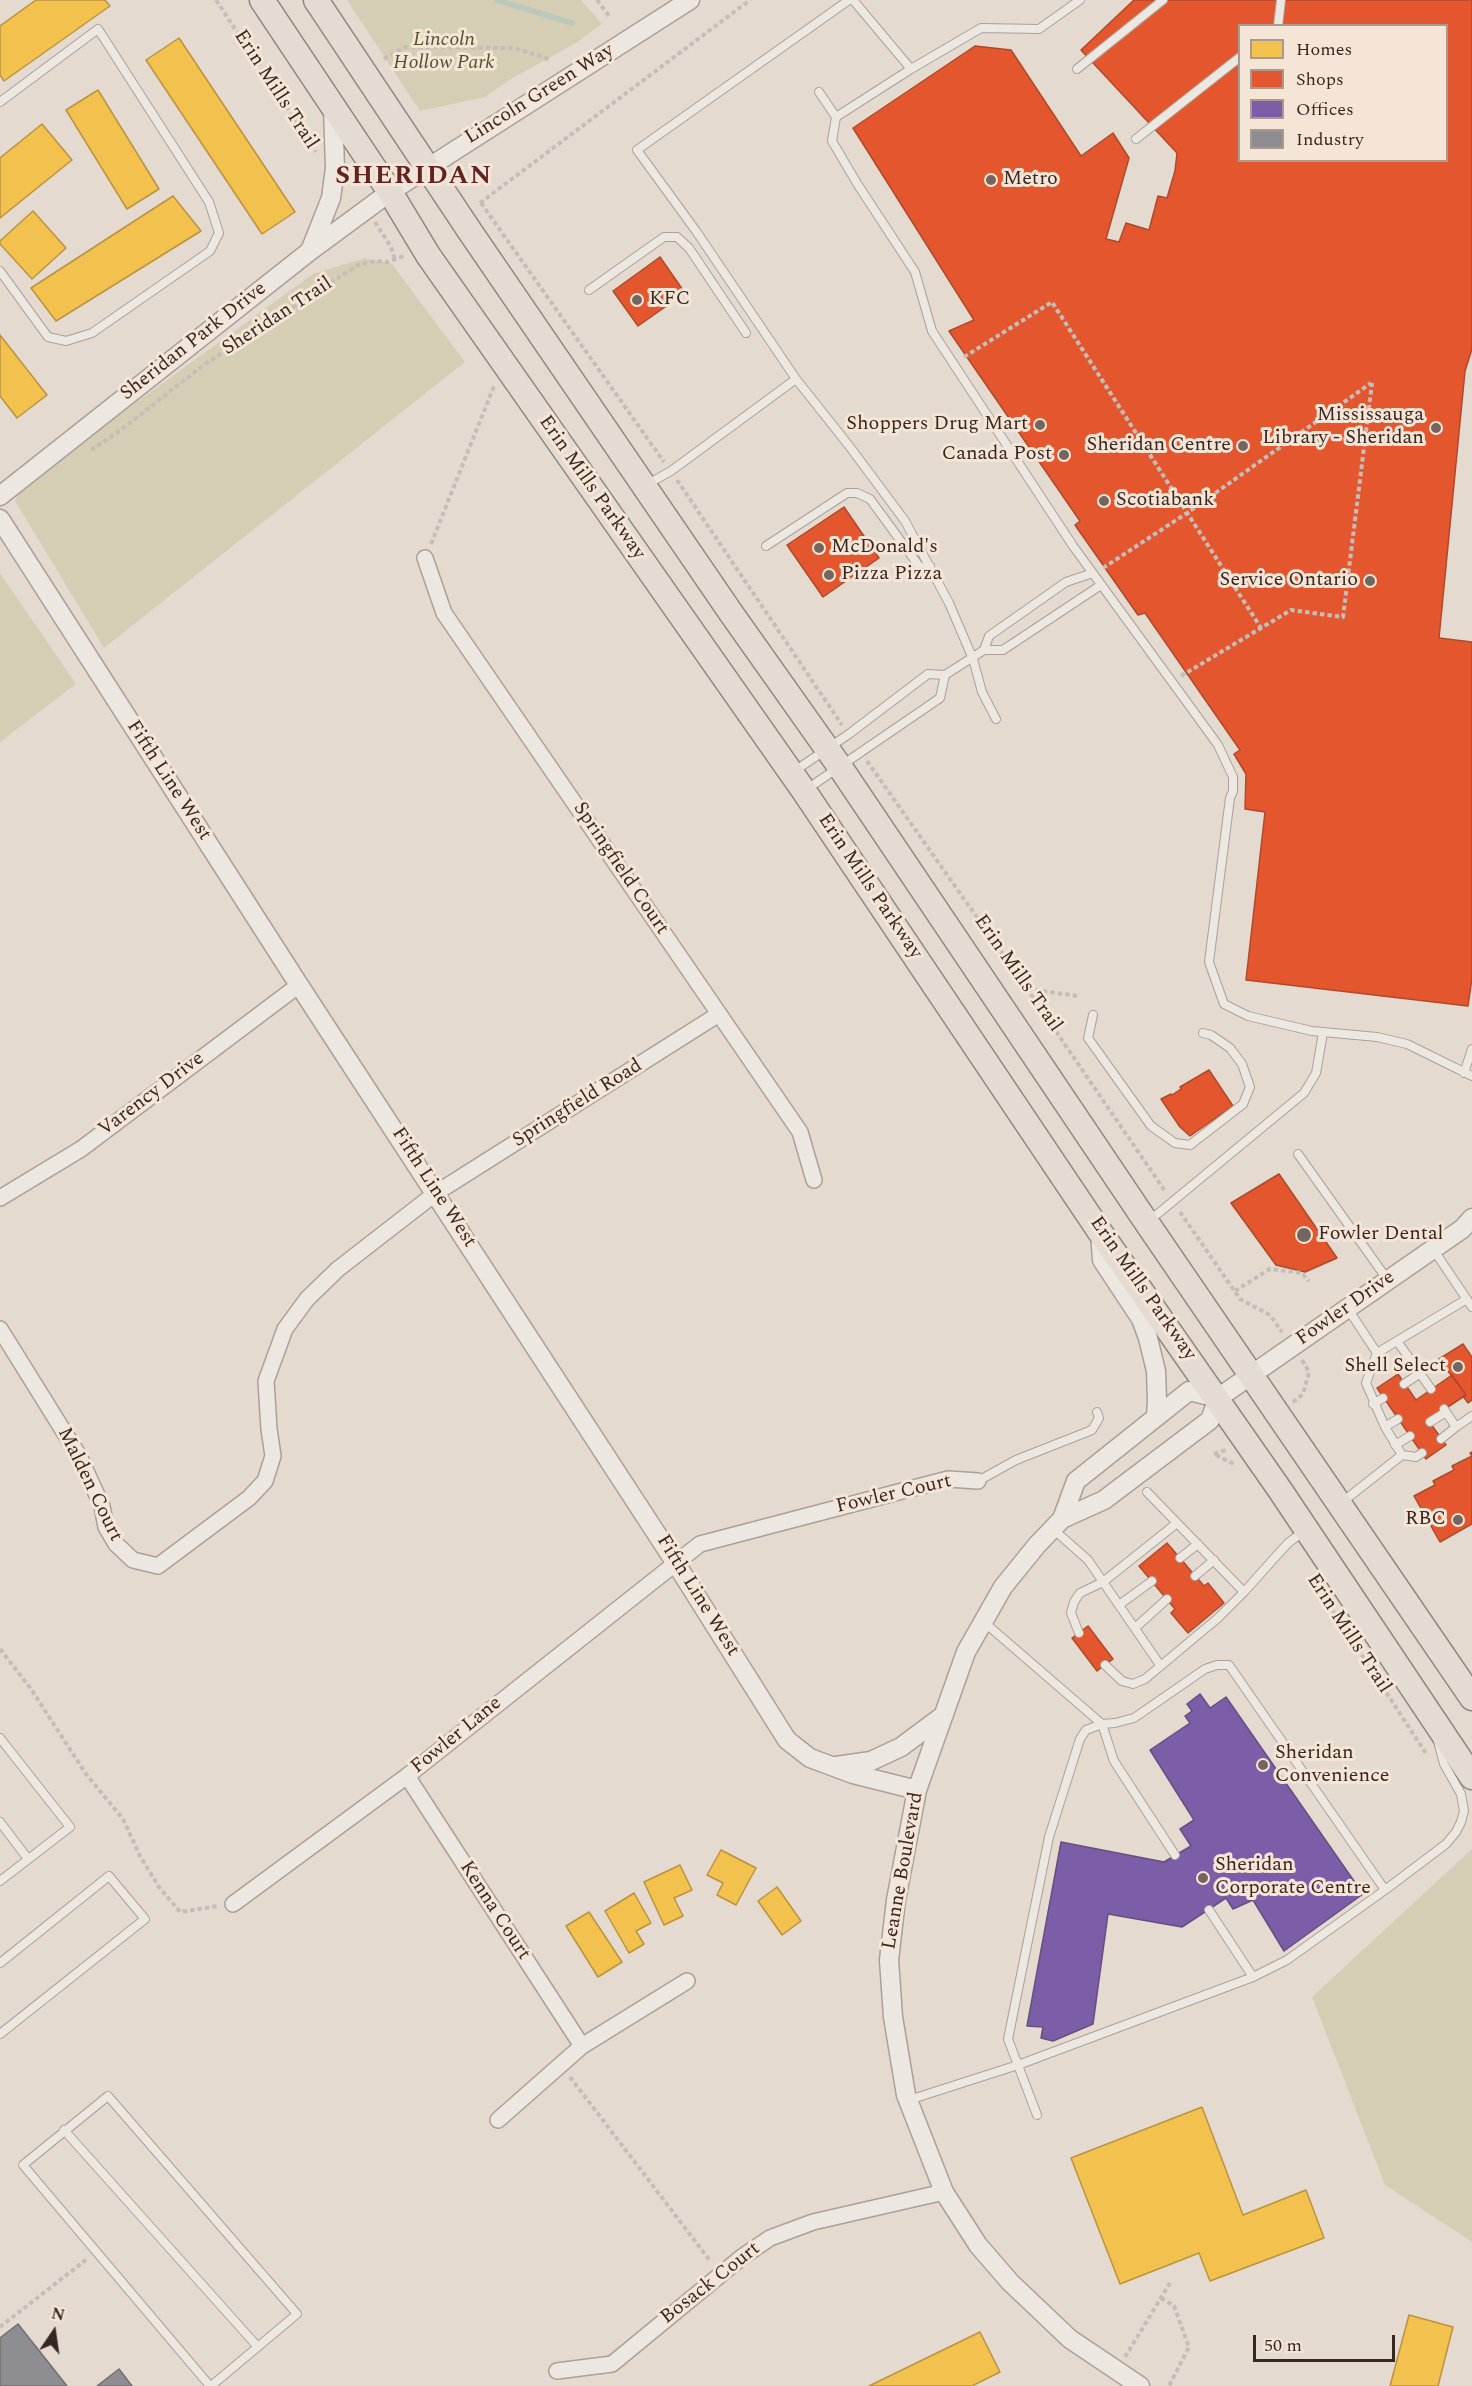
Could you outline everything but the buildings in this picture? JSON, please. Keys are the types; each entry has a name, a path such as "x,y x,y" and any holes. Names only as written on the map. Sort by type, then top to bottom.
{"main road":[{"name":"Erin Mills Parkway","path":"262,0 390,192 428,255 798,782 1100,1232 1218,1398 1472,1777"},
{"name":"Erin Mills Parkway","path":"316,0 1472,1698"}],"street":[{"name":"Lincoln Green Way","path":"390,192 690,0"},
{"path":"310,251 331,198 335,168 333,108"},
{"name":"Sheridan Park Drive","path":"0,496 310,251 390,192"},
{"name":"Fifth Line West","path":"0,519 788,1740 810,1758 853,1774 917,1790"},
{"name":"Springfield Court","path":"425,558 444,613 800,1132 814,1180"},
{"name":"Varency Drive","path":"0,1198 81,1149 299,985"},
{"name":"Springfield Road","path":"436,1193 719,1014"},
{"name":"Malden Court","path":"0,1329 79,1455 102,1506 106,1527 116,1544 133,1560 158,1566 249,1498 264,1481 273,1456 266,1381 285,1329 307,1299 338,1269 436,1193"},
{"name":"Fowler Drive","path":"1218,1398 1462,1229 1472,1218"},
{"path":"1100,1232 1102,1260 1141,1318 1148,1338 1156,1371 1156,1417"},
{"name":"Leanne Boulevard","path":"1058,1524 1076,1480 1189,1391 1218,1398 1210,1420 1104,1500 1058,1524 1037,1545 1003,1587 966,1652 917,1790 896,1900 890,1960 893,2017 909,2100 944,2192 978,2245 1010,2282 1070,2339 1140,2386"},
{"name":"Fowler Court","path":"675,1562 700,1544 948,1479 978,1481"},
{"name":"Fowler Lane","path":"233,1904 407,1776 675,1562"},
{"path":"834,1767 871,1761 891,1752 908,1743 945,1714"},
{"name":"Kenna Court","path":"407,1776 582,2046"},
{"path":"498,2120 582,2046 687,1981"},
{"name":"Bosack Court","path":"557,2371 612,2364 770,2238 813,2222 944,2192"}],"lane":[{"path":"911,69 851,0 637,150 696,231 796,379 878,483 904,521 930,566 973,658 982,692 996,719"},
{"path":"836,117 981,28 1039,29 1080,0"},
{"path":"1077,69 1163,0"},
{"path":"1278,24 1281,0"},
{"path":"0,102 98,29 209,202 219,233 210,251 92,333 66,340 48,337 0,271"},
{"path":"1136,140 1238,58"},
{"path":"819,92 836,117 832,141 915,272 932,332 1057,524 1171,684 1218,745 1233,777 1233,791 1230,798 1209,962 1224,1004 1248,1016 1323,1033 1377,1037 1407,1044 1468,1075 1472,1049"},
{"path":"589,290 664,237 677,237 688,248 746,333"},
{"path":"645,486 671,471 796,379"},
{"path":"766,546 847,493 858,493 870,499 919,566 925,569 930,566"},
{"path":"798,782 833,757 849,734 928,674 945,675 973,658 984,650 989,636 1066,582 1093,573"},
{"path":"984,650 1004,650 1101,585"},
{"path":"798,782 833,757 940,698 945,675"},
{"path":"1093,1015 1088,1038 1151,1126 1175,1143 1190,1144 1199,1138 1243,1104 1250,1087 1242,1064 1230,1048 1211,1035 1203,1033"},
{"path":"1147,1223 1304,1093 1316,1072 1323,1033"},
{"path":"1298,1154 1388,1280"},
{"path":"1402,1455 1373,1404 1366,1383 1377,1353 1470,1303 1433,1249"},
{"path":"1347,1308 1377,1353"},
{"path":"1397,1341 1431,1389"},
{"path":"1404,1384 1419,1374"},
{"path":"1373,1404 1383,1398"},
{"path":"1430,1422 1445,1410 1456,1427"},
{"name":"Fowler Court","path":"978,1481 1016,1460 1092,1430 1099,1418 1097,1412"},
{"path":"1441,1439 1472,1416"},
{"path":"1385,1427 1398,1419"},
{"path":"1395,1444 1410,1436"},
{"path":"1340,1504 1402,1455 1416,1457 1422,1453"},
{"path":"1148,1492 1244,1592"},
{"path":"1079,1633 1071,1613 1080,1593 1102,1582 1177,1523"},
{"path":"1058,1524 1088,1560 1160,1665"},
{"path":"1106,1665 1122,1681 1133,1684 1145,1679 1218,1618 1288,1543 1306,1529"},
{"path":"1180,1558 1198,1544"},
{"path":"1195,1576 1214,1560"},
{"path":"1119,1605 1152,1581"},
{"path":"1135,1628 1167,1599"},
{"path":"983,1622 1102,1724 1113,1761 1175,1855"},
{"path":"1037,2115 1008,2039 1049,1837 1080,1739 1086,1730 1102,1724 1134,1718 1205,1670 1217,1665 1229,1665 1385,1890"},
{"path":"909,2100 1018,2065 1253,1977 1287,1960 1385,1890 1446,1844 1461,1822 1464,1802 1458,1786 1444,1764 1430,1714"},
{"path":"0,1738 69,1827 0,1881"},
{"path":"0,1822 28,1859"},
{"path":"0,1964 109,1876 145,1919 0,2034"},
{"path":"1209,1910 1253,1977"},
{"path":"108,2096 297,2314 211,2386 97,2252 23,2165 108,2096"},
{"path":"64,2130 257,2346"}],"path":[{"name":"Erin Mills Trail","path":"216,0 320,157"},
{"path":"597,0 609,16"},
{"path":"481,203 496,189 750,0"},
{"path":"384,59 405,47 514,48 550,61"},
{"path":"391,247 395,260"},
{"name":"Sheridan Trail","path":"82,456 118,432 205,364 358,265 395,260 405,255"},
{"path":"954,364 1052,302 1261,628"},
{"path":"425,558 504,363"},
{"path":"1093,573 1187,513 1372,383 1343,617 1291,610 1185,672 1171,684"},
{"name":"Erin Mills Trail","path":"875,773 1027,988 1156,1177"},
{"path":"1027,988 1078,996"},
{"path":"1182,1215 1240,1299 1270,1315"},
{"path":"1234,1291 1270,1269 1302,1273 1310,1281"},
{"path":"1301,1357 1309,1372 1303,1394"},
{"path":"1231,1448 1214,1454 1237,1465"},
{"name":"Erin Mills Trail","path":"1327,1603 1431,1762"},
{"path":"0,1649 31,1689 86,1774 123,1819 140,1857 159,1887 180,1912 233,1904"},
{"path":"561,2065 721,2275"},
{"path":"0,2327 97,2252"},
{"path":"1117,2370 1170,2283"},
{"path":"1161,2298 1174,2306 1189,2347 1168,2386"}],"green space":[{"name":"Lincoln Hollow Park","path":"347,0 581,0 602,24 576,43 509,80 485,97 420,111"},
{"path":"365,258 392,264 465,362 104,648 15,501 21,486 313,274"},
{"path":"0,573 76,684 0,742"},
{"path":"1472,1849 1472,2242 1385,2185 1312,1997"}],"waterway":[{"path":"497,0 572,23"}],"place":[{"name":"Metro","path":"991,180"},
{"name":"KFC","path":"637,300"},
{"name":"Shoppers Drug Mart","path":"1040,425"},
{"name":"Mississauga Library - Sheridan","path":"1436,428"},
{"name":"Sheridan Centre","path":"1243,446"},
{"name":"Canada Post","path":"1064,455"},
{"name":"Scotiabank","path":"1104,501"},
{"name":"McDonald's","path":"819,548"},
{"name":"Pizza Pizza","path":"829,575"},
{"name":"Service Ontario","path":"1370,581"},
{"name":"Fowler Dental","path":"1304,1235"},
{"name":"Shell Select","path":"1458,1367"},
{"name":"RBC","path":"1458,1520"},
{"name":"Sheridan Convenience","path":"1263,1765"},
{"name":"Sheridan Corporate Centre","path":"1203,1878"}],"district":[{"name":"SHERIDAN","path":"414,178"}]}
